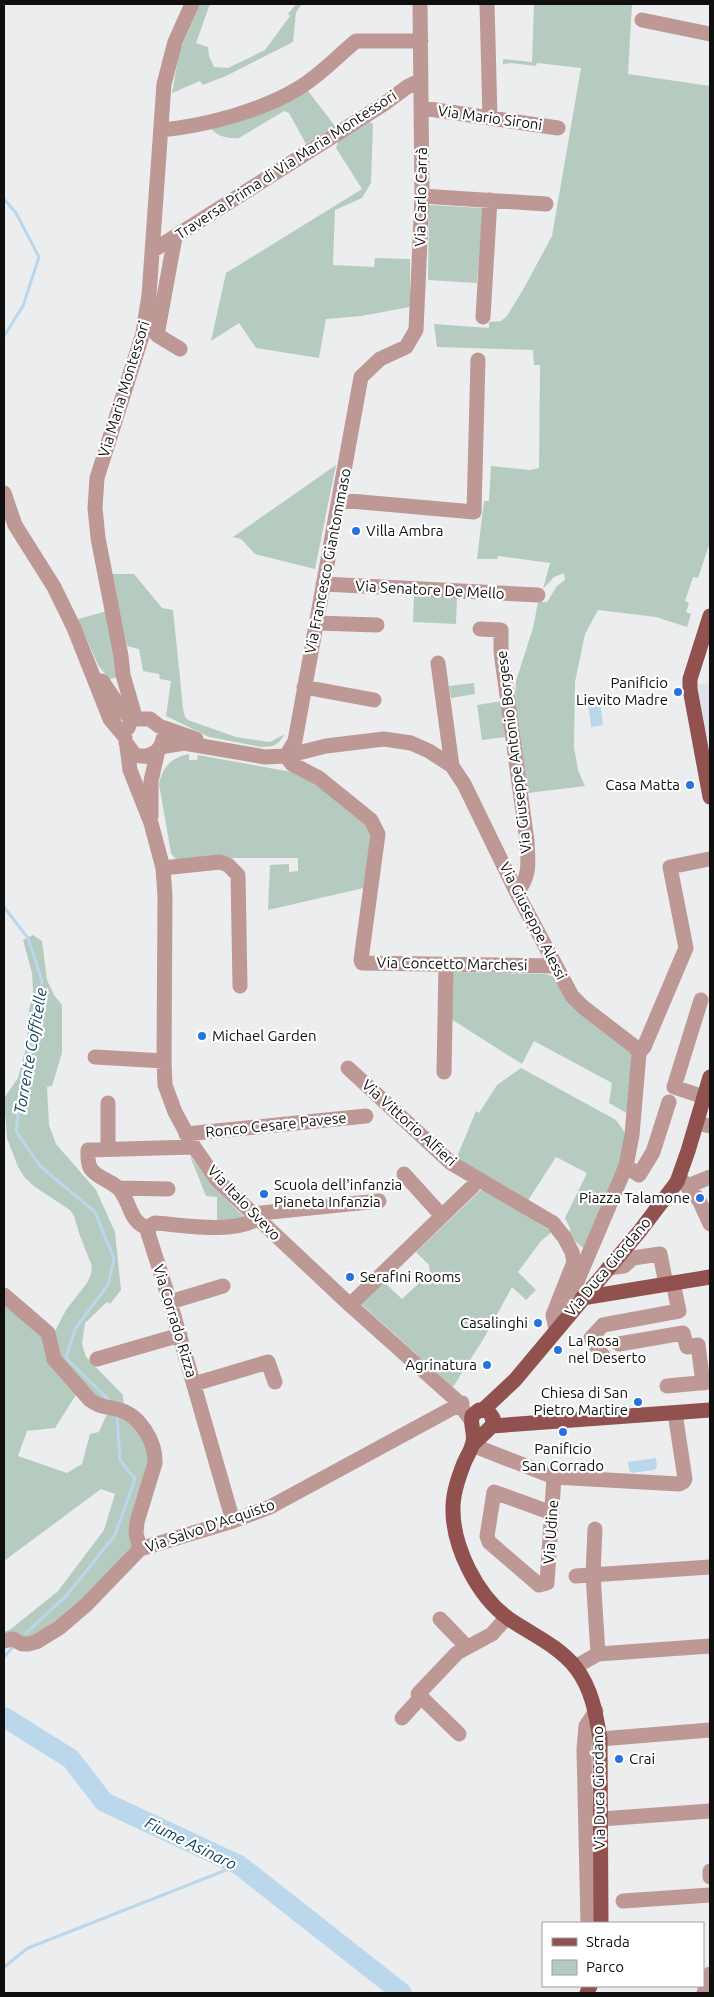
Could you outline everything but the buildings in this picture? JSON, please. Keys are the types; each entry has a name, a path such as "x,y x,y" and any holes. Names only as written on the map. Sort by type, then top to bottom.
{"main road":[{"path":"710,616 707,639 690,679 690,689 710,797"},
{"name":"Via Duca Giordano","path":"477,1416 515,1380 560,1324 577,1294 608,1268 638,1232 694,1180 710,1077"},
{"path":"577,1294 710,1277"},
{"path":"490,1428 710,1410"},
{"path":"488,1411 493,1418 490,1428 472,1444 477,1416 488,1411"},
{"name":"Via Duca Giordano","path":"472,1444 456,1486 453,1505 453,1525 461,1553 475,1580 507,1618 561,1652 575,1667 587,1688 596,1711 600,1739 601,1922"}],"street":[{"name":"Via Maria Montessori","path":"121,656 98,538 95,508 97,478 143,332 149,295 164,84 175,42 192,4"},
{"name":"Via Carlo Carrà","path":"371,367 380,359 406,347 416,330 422,196 420,4"},
{"path":"487,4 490,118"},
{"path":"642,20 710,34"},
{"path":"161,130 183,128 246,112 300,87 356,41 421,42"},
{"name":"Traversa Prima di Via Maria Montessori","path":"152,251 384,104 407,87 421,80"},
{"name":"Via Mario Sironi","path":"422,108 558,128"},
{"path":"422,196 546,204"},
{"path":"483,317 490,200"},
{"path":"175,236 157,335 180,349"},
{"path":"340,500 474,512 478,360"},
{"name":"Via Francesco Giantommaso","path":"286,756 295,741 361,377 371,367"},
{"path":"4,493 15,525 54,587 74,628 110,718 130,730"},
{"name":"Via Senatore De Mello","path":"323,584 538,595"},
{"path":"316,623 377,625"},
{"name":"Via Giuseppe Antonio Borgese","path":"480,629 501,630 501,652 527,841 528,868 526,880 517,893"},
{"path":"121,656 123,675 134,713 130,730 130,770 135,787 151,823"},
{"path":"121,656 136,697 157,724 163,737 151,781 151,823"},
{"path":"438,663 452,766"},
{"path":"90,666 123,712 130,730 134,754 151,755 160,749 184,743 213,747"},
{"path":"103,683 108,685 114,684 123,675"},
{"path":"304,687 374,700"},
{"path":"130,730 150,720 213,747"},
{"name":"Via Giuseppe Alessi","path":"213,747 265,757 286,756 326,746 384,739 411,744 429,751 452,766 464,784 517,893 572,996 583,1007 635,1047 639,1053"},
{"name":"Via Concetto Marchesi","path":"286,756 292,764 320,778 371,820 378,834 362,963 555,966"},
{"name":"Via Italo Svevo","path":"151,823 163,868 165,896 165,1085 175,1112 190,1140 217,1180 255,1217 350,1306 477,1416"},
{"path":"577,1294 626,1166 632,1135 639,1053 644,1048 686,948 670,867 709,859"},
{"path":"163,868 220,862 228,865 238,875 240,986"},
{"path":"444,1072 446,965"},
{"path":"626,1166 640,1175 653,1152 701,1000"},
{"path":"95,1057 164,1061"},
{"name":"Via Vittorio Alfieri","path":"348,1068 451,1162 552,1223 558,1230 572,1252 574,1262 554,1315 560,1324"},
{"path":"672,1093 706,1095"},
{"path":"108,1103 108,1149"},
{"name":"Ronco Cesare Pavese","path":"118,1188 105,1181 92,1170 88,1161 88,1150 190,1140 366,1116"},
{"path":"404,1174 442,1216"},
{"path":"694,1180 710,1191"},
{"path":"694,1180 699,1200 710,1224"},
{"path":"350,1306 473,1186"},
{"path":"118,1188 129,1204 132,1217 140,1225 149,1229 155,1223 236,1226 251,1222 255,1217 379,1201"},
{"path":"118,1188 168,1189"},
{"name":"Via Corrado Rizza","path":"149,1229 149,1239 180,1335 233,1521"},
{"path":"603,1356 591,1338 603,1325 679,1310 660,1254 633,1258 624,1266 608,1268"},
{"path":"170,1302 223,1286"},
{"path":"4,1295 48,1333 54,1360 90,1400 97,1405 119,1410 131,1416 147,1434 153,1445 156,1453 155,1462 137,1522 136,1533 140,1549"},
{"path":"619,1344 683,1333 687,1347 698,1345 707,1382 667,1386"},
{"path":"97,1359 180,1335"},
{"path":"194,1384 268,1362 275,1382"},
{"name":"Via Salvo D'Acquisto","path":"4,1641 13,1639 22,1644 28,1644 36,1642 59,1628 86,1605 140,1549 233,1521 270,1507 299,1493 459,1402"},
{"path":"472,1444 554,1477 680,1484 685,1479 675,1413"},
{"name":"Via Udine","path":"552,1513 496,1486 487,1536 489,1542 539,1584 544,1585 547,1583 552,1513 554,1477"},
{"path":"595,1530 593,1574 598,1654"},
{"path":"576,1576 710,1567"},
{"path":"459,1734 418,1694 458,1653 492,1634 507,1618"},
{"path":"440,1619 467,1647"},
{"path":"575,1667 598,1654 710,1646"},
{"path":"402,1718 421,1697"},
{"path":"588,1922 584,1749 586,1726 596,1711"},
{"path":"600,1739 710,1730"},
{"path":"601,1819 710,1811"},
{"path":"710,1871 710,1877"},
{"path":"623,1901 710,1895"}],"shaded area":[{"path":"710,683 710,752 697,685"}],"green space":[{"path":"200,4 210,4 196,43 208,47 209,56 214,67 228,68 265,50 290,16 288,14 296,4 302,4 296,12 293,42 226,76 203,85 200,81 172,93 179,53"},
{"path":"534,4 632,4 628,74 710,86 710,542 698,578 693,577 685,601 689,603 686,612 691,614 687,627 656,617 598,610 585,634 575,682 574,747 578,770 585,786 528,793 514,710 516,681 533,628 538,602 547,602 557,586 565,580 564,573 554,577 543,589 550,563 498,556 497,559 477,559 484,501 489,501 491,466 530,470 539,468 540,365 534,365 533,350 437,347 434,324 489,328 489,322 501,321 507,316 524,288 552,236 581,68 537,63 536,66 503,64 503,59 532,62"},
{"path":"308,91 335,126 306,144 289,113 284,111 239,138 224,137 211,129 255,116"},
{"path":"368,121 373,124 371,183 362,198 335,210 333,265 374,267 375,258 410,259 410,307 361,316 326,319 319,358 256,348 239,323 211,341 226,273 362,189 336,148 339,139"},
{"path":"429,205 483,208 477,283 428,280"},
{"path":"336,465 315,569 255,554 241,539 233,537"},
{"path":"112,574 134,574 162,608 173,610 185,717 188,720 236,737 270,742 285,734 279,742 273,746 261,747 209,737 166,716 171,681 160,679 159,674 143,671 139,649 127,646"},
{"path":"414,596 457,598 456,624 413,622"},
{"path":"107,611 118,674 115,678 109,679 98,665 78,619"},
{"path":"474,683 475,694 451,698 449,686"},
{"path":"502,701 505,737 482,740 477,705"},
{"path":"189,754 189,760 197,760 198,755 303,774 372,828 368,887 268,910 270,865 289,864 289,872 298,871 298,858 233,858 177,861 171,853 159,784 163,772 169,764 177,758"},
{"path":"33,935 42,941 47,980 54,995 62,1005 62,1053 52,1086 47,1087 49,1125 56,1144 96,1190 115,1232 121,1290 110,1304 107,1302 85,1323 82,1344 86,1357 123,1395 124,1408 103,1404 62,1364 54,1333 66,1310 87,1283 92,1266 74,1216 70,1210 35,1187 25,1178 18,1167 7,1138 4,1098 18,1078 27,1044 29,1010 33,992 32,973 23,940"},
{"path":"452,972 546,974 554,977 632,1053 628,1114 609,1103 612,1083 534,1041 522,1064 451,1019"},
{"path":"521,1068 616,1120 626,1134 620,1164 610,1192 583,1248 569,1236 570,1228 565,1218 587,1173 556,1157 527,1202 458,1161 457,1157 476,1111 479,1113 497,1085"},
{"path":"190,1156 213,1186 244,1217 217,1222 217,1197 206,1196"},
{"path":"483,1188 552,1232 541,1241 518,1272 536,1290 526,1300 512,1287 484,1338 453,1387 361,1304 384,1282 402,1299 430,1273 429,1265 416,1252"},
{"path":"4,1300 42,1333 76,1395 55,1428 27,1431 18,1456 67,1473 82,1464 90,1434 99,1432 107,1414 128,1418 151,1449 134,1549 83,1603 34,1637 4,1638 4,1632 11,1629 58,1591 104,1530 115,1494 101,1489 4,1561"}],"water":[{"path":"600,701 603,725 591,727 588,703"},
{"path":"656,1458 657,1467 654,1470 632,1473 629,1470 628,1462"}],"waterway":[{"name":"Torrente Coffitelle","path":"4,199 16,213 39,257 23,306 4,336"},
{"name":"Torrente Coffitelle","path":"4,907 28,938 42,981 32,1042 21,1092 16,1131 40,1166 95,1212 114,1259 108,1285 75,1329 66,1358 111,1402"},
{"name":"Torrente Coffitelle","path":"26,1633 66,1596 115,1535 135,1479 120,1460 117,1415"},
{"name":"Torrente Coffitelle","path":"4,1657 13,1647"},
{"name":"Fiume Asinaro","path":"4,1717 71,1759 104,1802 239,1865 402,1993"},
{"path":"4,1967 28,1948 239,1865"}],"place":[{"name":"Villa Ambra","path":"356,531"},
{"name":"Panificio Lievito Madre","path":"678,692"},
{"name":"Casa Matta","path":"690,785"},
{"name":"Michael Garden","path":"202,1036"},
{"name":"Scuola dell'infanzia Pianeta Infanzia","path":"264,1194"},
{"name":"Piazza Talamone","path":"700,1198"},
{"name":"Serafini Rooms","path":"350,1277"},
{"name":"Casalinghi","path":"538,1323"},
{"name":"La Rosa nel Deserto","path":"558,1350"},
{"name":"Agrinatura","path":"487,1365"},
{"name":"Chiesa di San Pietro Martire","path":"638,1402"},
{"name":"Panificio San Corrado","path":"563,1432"},
{"name":"Crai","path":"619,1759"}]}
